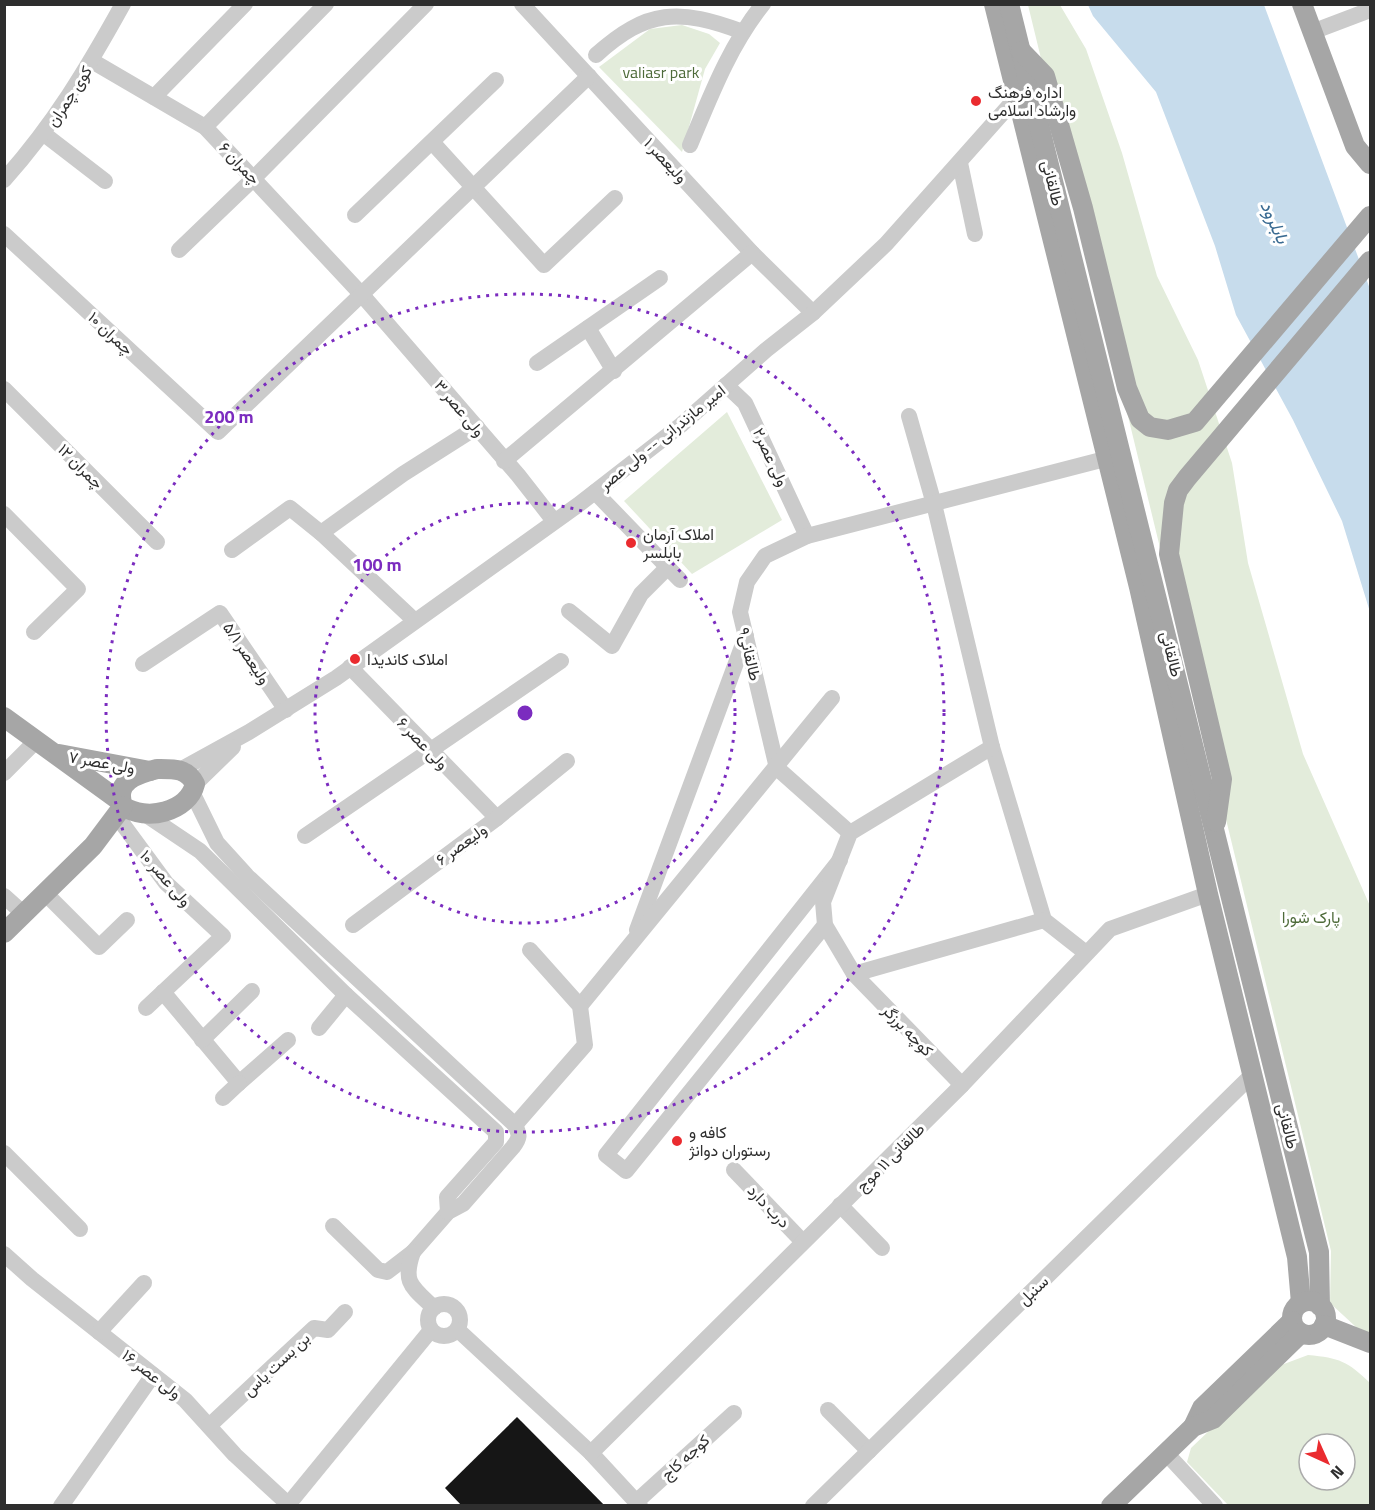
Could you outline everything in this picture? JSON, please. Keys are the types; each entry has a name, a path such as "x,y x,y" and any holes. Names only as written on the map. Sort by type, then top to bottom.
{"main road":[{"name":"طالقانی","path":"994,4 1023,96 1215,828 1319,1252 1315,1311"},
{"name":"طالقانی","path":"1009,4 1020,50 1023,96 1105,459 1139,587 1208,894 1252,1075 1298,1257 1315,1311"},
{"path":"1302,4 1355,146 1371,164"},
{"path":"1020,50 1045,76 1083,208 1126,388 1140,419 1150,427 1168,430 1195,422 1371,216"},
{"path":"1215,828 1222,793 1222,779 1169,554 1171,518 1178,490 1371,261"},
{"name":"ولی عصر ۷","path":"4,717 53,753 120,808 145,814"},
{"name":"ولی عصر ۷","path":"53,753 150,771"},
{"path":"4,933 93,846 120,808 121,790 124,784 133,776 150,771 180,770 194,789 180,806 145,814"},
{"path":"1297,1327 1294,1311 1315,1311 1371,1343"},
{"path":"1297,1327 1317,1333 1315,1311"},
{"path":"1111,1506 1193,1427 1202,1408 1297,1327"}],"street":[{"name":"کوی چمران","path":"4,180 44,134 92,61 123,4"},
{"path":"154,97 245,4"},
{"path":"205,127 326,4"},
{"path":"179,250 254,178 426,4"},
{"name":"ولیعصر ۱","path":"522,4 752,253 813,313"},
{"path":"690,145 723,65 763,4"},
{"path":"1312,32 1371,10"},
{"path":"596,55 618,36 639,23 664,16 690,16 743,32"},
{"name":"چمران ۶","path":"92,61 205,127 363,296"},
{"path":"363,296 589,76"},
{"path":"355,215 496,80"},
{"name":"امیر مازندرانی -- ولی عصر","path":"249,732 350,667 595,492 681,425 813,313 886,244 1023,96"},
{"path":"44,134 105,180"},
{"path":"432,142 544,266 615,198"},
{"path":"960,163 975,234"},
{"name":"چمران ۱۰","path":"4,234 218,432 363,296"},
{"path":"504,461 752,253"},
{"path":"537,363 660,278"},
{"name":"ولی عصر ۳","path":"363,296 477,427 554,521"},
{"path":"588,328 614,371"},
{"name":"ولی عصر۲","path":"726,385 745,403 807,536"},
{"name":"چمران ۱۲","path":"4,389 158,542"},
{"path":"909,416 934,504 992,747 1044,920 1086,954"},
{"path":"321,533 403,474 477,427"},
{"name":"طالقانی۹","path":"777,768 740,612 747,582 765,556 807,536 1105,459"},
{"path":"595,492 680,580"},
{"path":"232,550 290,508 321,533 414,620"},
{"path":"4,514 78,589 33,632"},
{"path":"569,610 612,646 641,594 668,567"},
{"name":"ولیعصر ۵/۱","path":"143,664 220,613 286,710"},
{"path":"632,943 746,635"},
{"path":"305,836 561,661"},
{"name":"ولی عصر ۶","path":"350,667 497,818"},
{"path":"580,1006 832,698"},
{"path":"180,770 249,732"},
{"path":"249,732 194,789 217,843 247,876 515,1125 519,1140 463,1204 448,1212 413,1252 393,1268 384,1272 378,1270 333,1226"},
{"path":"4,773 36,741"},
{"path":"840,860 606,1155 626,1171 825,925 823,902 840,860 850,833 992,747"},
{"name":"ولیعصر ۶","path":"353,925 497,818 567,760"},
{"path":"777,768 850,833"},
{"name":"ولی عصر ۱۰","path":"120,808 166,883 223,936 163,992"},
{"path":"145,814 200,850 346,995 496,1132 496,1142 447,1197 448,1212"},
{"path":"45,893 95,951 127,920"},
{"name":"طالقانی ۱۱ موج","path":"591,1453 962,1085 1110,929 1208,894"},
{"path":"4,896 24,914"},
{"path":"854,974 1044,920"},
{"name":"کوچه برزگر","path":"825,925 854,974 962,1085"},
{"path":"515,1125 585,1045 580,1006 530,950"},
{"path":"202,1040 252,991"},
{"path":"146,1008 163,992 239,1083"},
{"path":"319,1028 346,995"},
{"path":"382,1028 396,1014"},
{"path":"223,1098 288,1040"},
{"name":"سنبل","path":"813,1506 1252,1075"},
{"path":"4,1153 80,1230"},
{"name":"درب دارد","path":"734,1170 803,1242"},
{"path":"840,1205 882,1248"},
{"path":"413,1252 408,1274 410,1284 434,1308"},
{"name":"ولی عصر ۱۶","path":"4,1254 32,1280 185,1400 287,1505"},
{"path":"99,1332 144,1282"},
{"path":"448,1304 457,1310 460,1320 458,1330 447,1336 438,1335 431,1330 428,1321 434,1308 448,1304"},
{"name":"بن بست یاس","path":"209,1426 314,1328 328,1330 345,1312"},
{"path":"287,1505 431,1330"},
{"path":"458,1330 591,1453 638,1504"},
{"path":"61,1506 153,1375"},
{"path":"828,1410 869,1450"},
{"name":"کوجه کاج","path":"638,1504 734,1413"},
{"path":"1166,1453 1215,1506"}],"green space":[{"name":"پارک شورا","path":"1028,5 1060,5 1086,49 1122,153 1157,276 1198,360 1232,463 1248,563 1303,754 1370,906 1370,1340 1330,1303 1331,1251"},
{"name":"valiasr park","path":"682,25 709,34 720,43 705,69 682,152 599,67 650,29"},
{"path":"727,412 782,520 692,574 624,501"},
{"path":"1308,1355 1328,1358 1349,1365 1370,1383 1370,1505 1228,1505 1187,1462 1191,1448 1276,1367"}],"water":[{"name":"بابلرود","path":"1088,5 1264,5 1370,289 1370,612 1342,521 1293,420 1236,315 1215,246 1156,92 1093,16"}],"building":[{"path":"517,1417 605,1506 462,1506 445,1488"}],"place":[{"name":"اداره فرهنگ وارشاد اسلامی","path":"976,101"},
{"name":"املاک آرمان بابلسر","path":"631,543"},
{"name":"املاک کاندیدا","path":"355,659"},
{"name":"کافه و رستوران دوانژ","path":"677,1141"}]}
